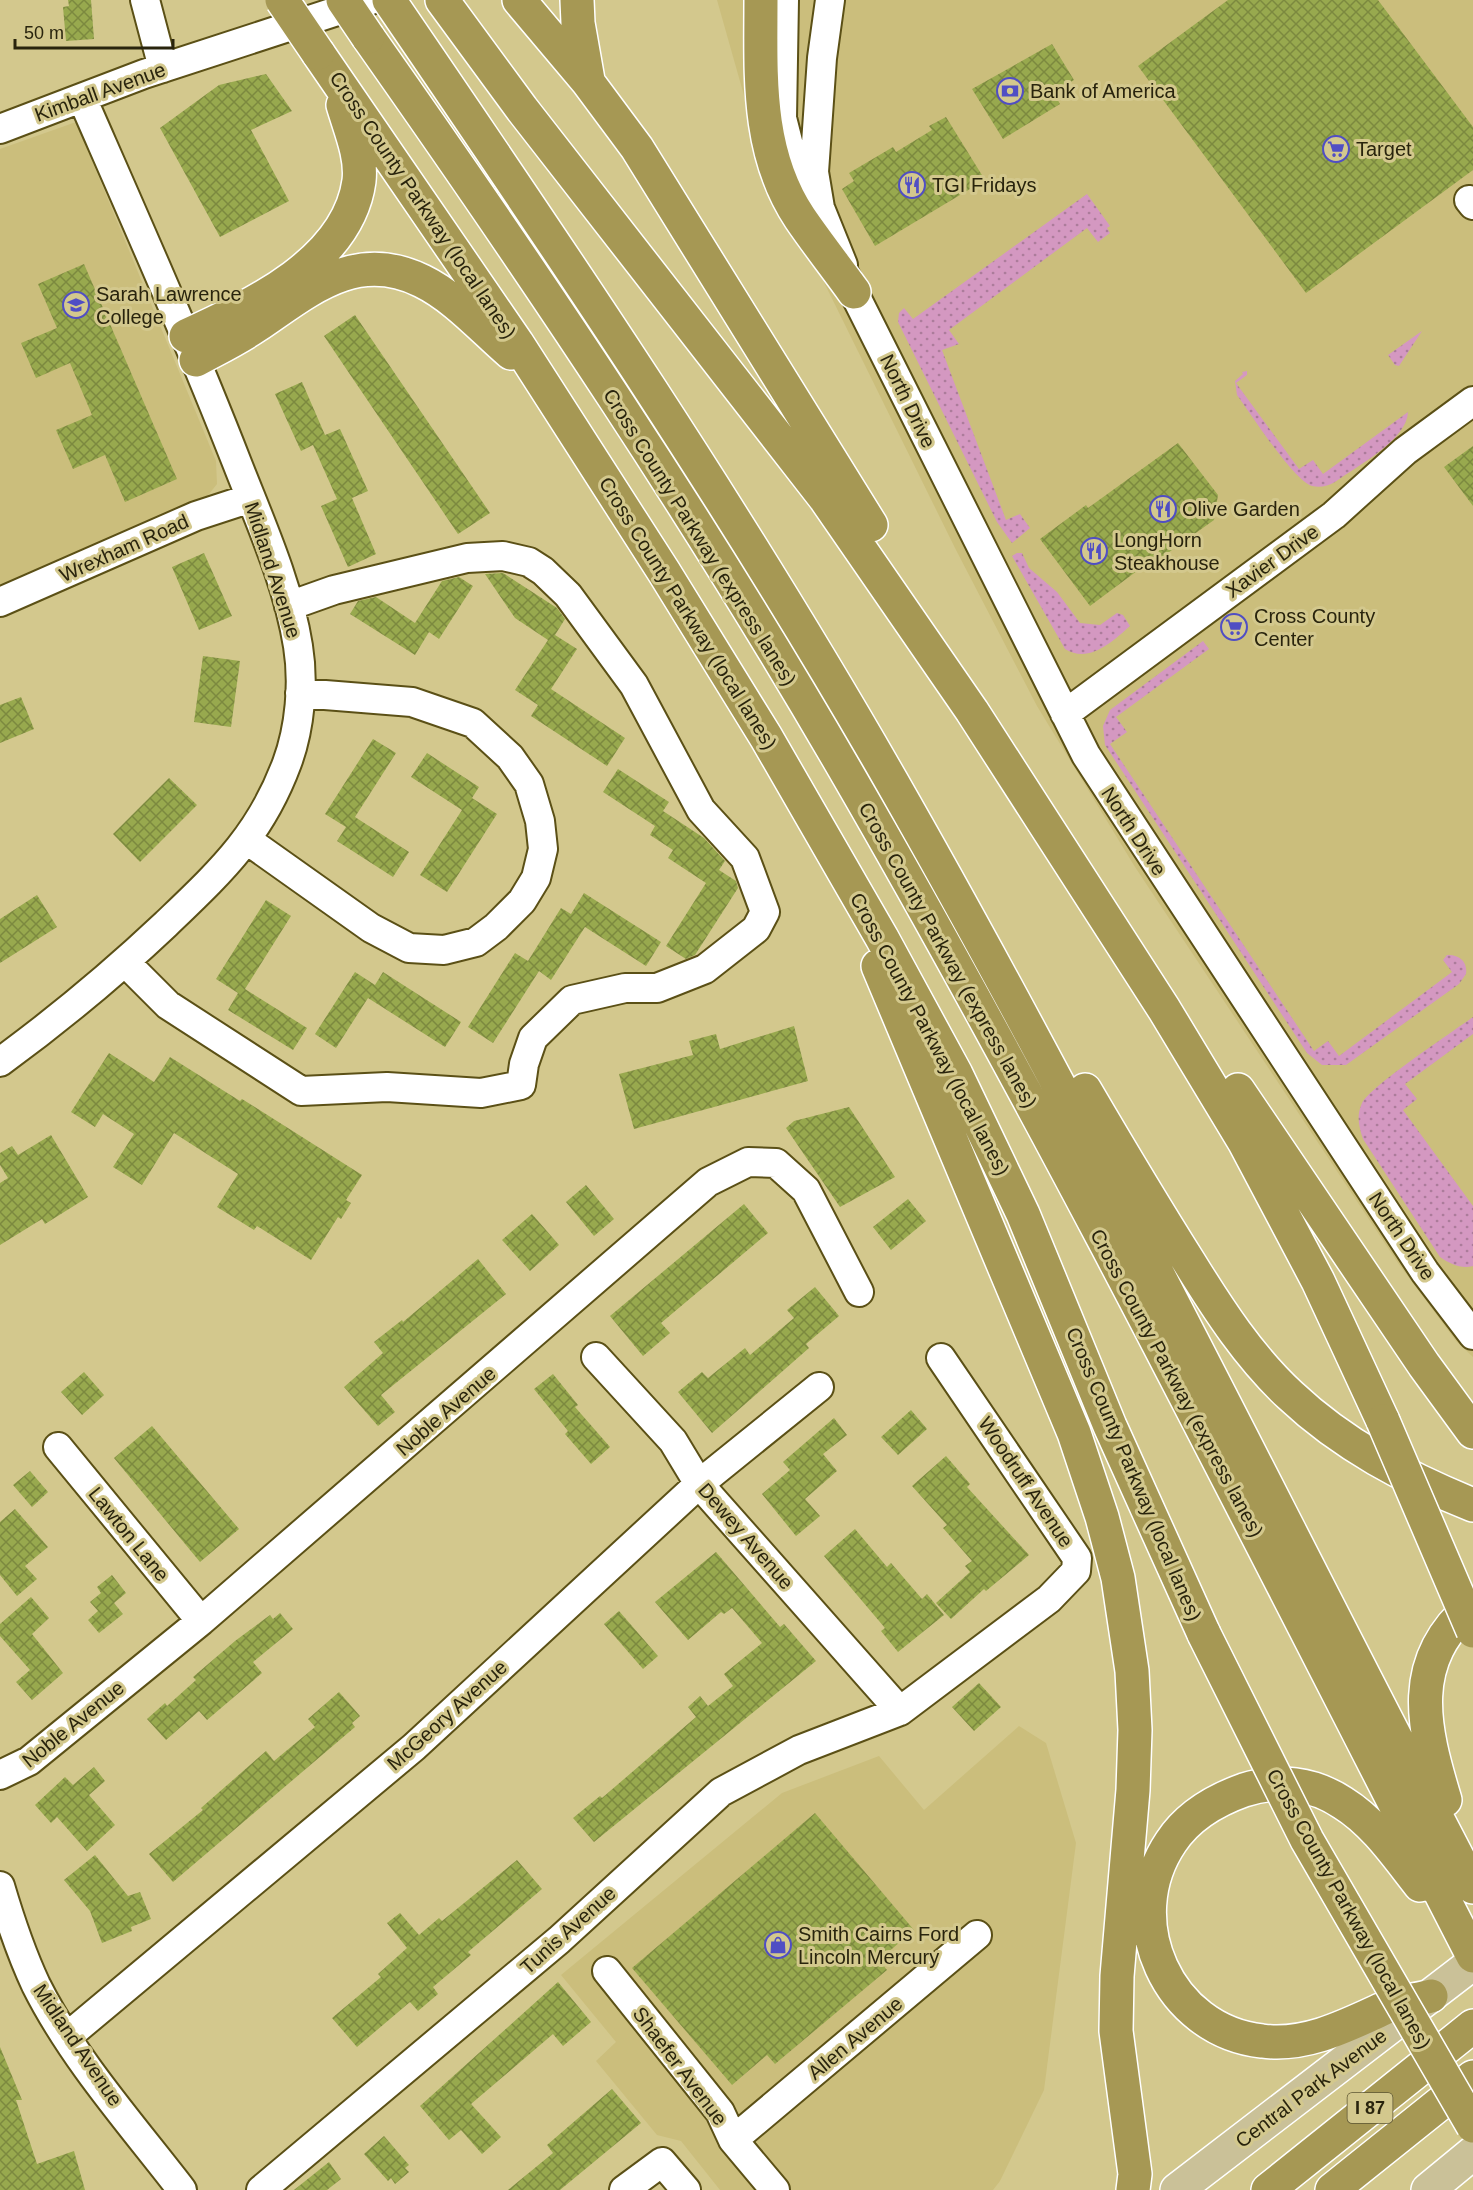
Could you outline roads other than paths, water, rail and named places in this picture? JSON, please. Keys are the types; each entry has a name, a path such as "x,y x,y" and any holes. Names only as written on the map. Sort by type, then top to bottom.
{"highway":[{"name":"Cross County Parkway (local lanes)","path":"282,0 541,379 748,708 930,1025 991,1144 1054,1285 1110,1426 1204,1634 1307,1840 1473,2126"},
{"name":"Cross County Parkway (express lanes)","path":"343,0 506,236 638,438 746,604 851,780 1053,1145 1445,1910"},
{"path":"519,0 588,82 644,158 897,568 972,711"},
{"path":"577,0 578,23 588,82"},
{"path":"761,0 762,112 774,161 799,217 854,292"},
{"path":"446,6 535,126 825,498 972,711 1081,880 1245,1143 1318,1281 1383,1421 1473,1631"},
{"name":"Cross County Parkway (express lanes)","path":"397,13 678,430 736,520 892,783 1054,1076 1471,1883"},
{"path":"191,348 301,270 329,243 350,210 358,185 359,168 354,140 326,64"},
{"path":"191,348 248,331 314,285 342,273 373,269 405,274 437,290 541,379"},
{"path":"892,783 1038,1012 1176,1242 1247,1347 1290,1395 1346,1440 1409,1477 1473,1505"},
{"path":"844,872 892,1004 1074,1433 1102,1517 1118,1578 1132,1671 1135,1730 1132,1809 1115,2004 1118,2054 1135,2174 1133,2190"},
{"path":"1081,880 1151,963 1424,1365 1473,1432"},
{"path":"1471,1883 1431,1756 1424,1716 1427,1681 1433,1661 1453,1625 1473,1605"},
{"path":"1431,1996 1389,2006 1335,2030 1297,2040 1262,2042 1227,2032 1194,2012 1168,1983 1153,1948 1150,1896 1161,1859 1172,1841 1198,1814 1213,1804 1250,1788 1268,1783 1288,1783 1329,1794 1360,1816 1382,1838 1445,1910 1472,1956"},
{"name":"I 87","path":"1268,2190 1473,2026"},
{"name":"I 87","path":"1332,2190 1473,2077"}],"main road":[{"name":"Central Park Avenue","path":"1178,2190 1431,1996 1472,1956"},
{"path":"1428,2190 1473,2153"}],"street":[{"path":"145,0 163,68"},
{"name":"Kimball Avenue","path":"0,129 163,68 371,0"},
{"name":"North Drive","path":"784,0 782,118 808,211 854,292 968,525 1086,755 1129,825 1425,1272 1473,1335"},
{"name":"North Drive","path":"830,0 822,58 815,184 820,208 854,292"},
{"name":"Midland Avenue","path":"0,1062 65,1013 125,962 222,870 247,840 269,804 288,759 295,735 300,693 298,647 289,606 251,498 191,348 82,98"},
{"name":"Xavier Drive","path":"1065,714 1334,515 1405,451 1473,401"},
{"name":"Wrexham Road","path":"0,602 196,516 251,498"},
{"path":"125,962 168,1005 301,1091 387,1087 481,1093 521,1085 524,1064 533,1038 572,1000 625,988 657,988 705,969 756,929 765,912 745,858 701,810 634,685 568,595 543,571 529,562 503,556 466,558 334,590 289,606"},
{"path":"247,840 371,928 409,948 444,950 476,942 496,927 522,901 536,878 543,849 540,821 529,784 510,757 473,723 412,702 300,693"},
{"name":"Noble Avenue","path":"0,1775 20,1767 201,1621 555,1316 687,1197 714,1178 748,1162 776,1163 806,1190 859,1292"},
{"name":"Dewey Avenue","path":"596,1357 673,1441 699,1484 900,1711"},
{"name":"Woodruff Avenue","path":"900,1711 1049,1599 1076,1571 1077,1558 941,1358"},
{"name":"McGeory Avenue","path":"68,2036 414,1747 699,1484 819,1387"},
{"name":"Lawton Lane","path":"57,1447 201,1621"},
{"name":"Tunis Avenue","path":"261,2190 559,1940 721,1792 799,1750 900,1711"},
{"name":"Midland Avenue","path":"0,1886 25,1961 38,1987 68,2036 182,2190"},
{"name":"Allen Avenue","path":"733,2140 977,1935"},
{"name":"Shaefer Avenue","path":"607,1971 720,2112 733,2140 775,2190"},
{"path":"624,2190 662,2162 686,2190"}],"place":[{"name":"Bank of America","path":"1010,91"},
{"name":"Target","path":"1336,149"},
{"name":"TGI Fridays","path":"912,185"},
{"name":"Sarah Lawrence College","path":"76,305"},
{"name":"Olive Garden","path":"1163,509"},
{"name":"LongHorn Steakhouse","path":"1094,551"},
{"name":"Cross County Center","path":"1234,627"},
{"name":"Smith Cairns Ford Lincoln Mercury","path":"778,1945"}]}
